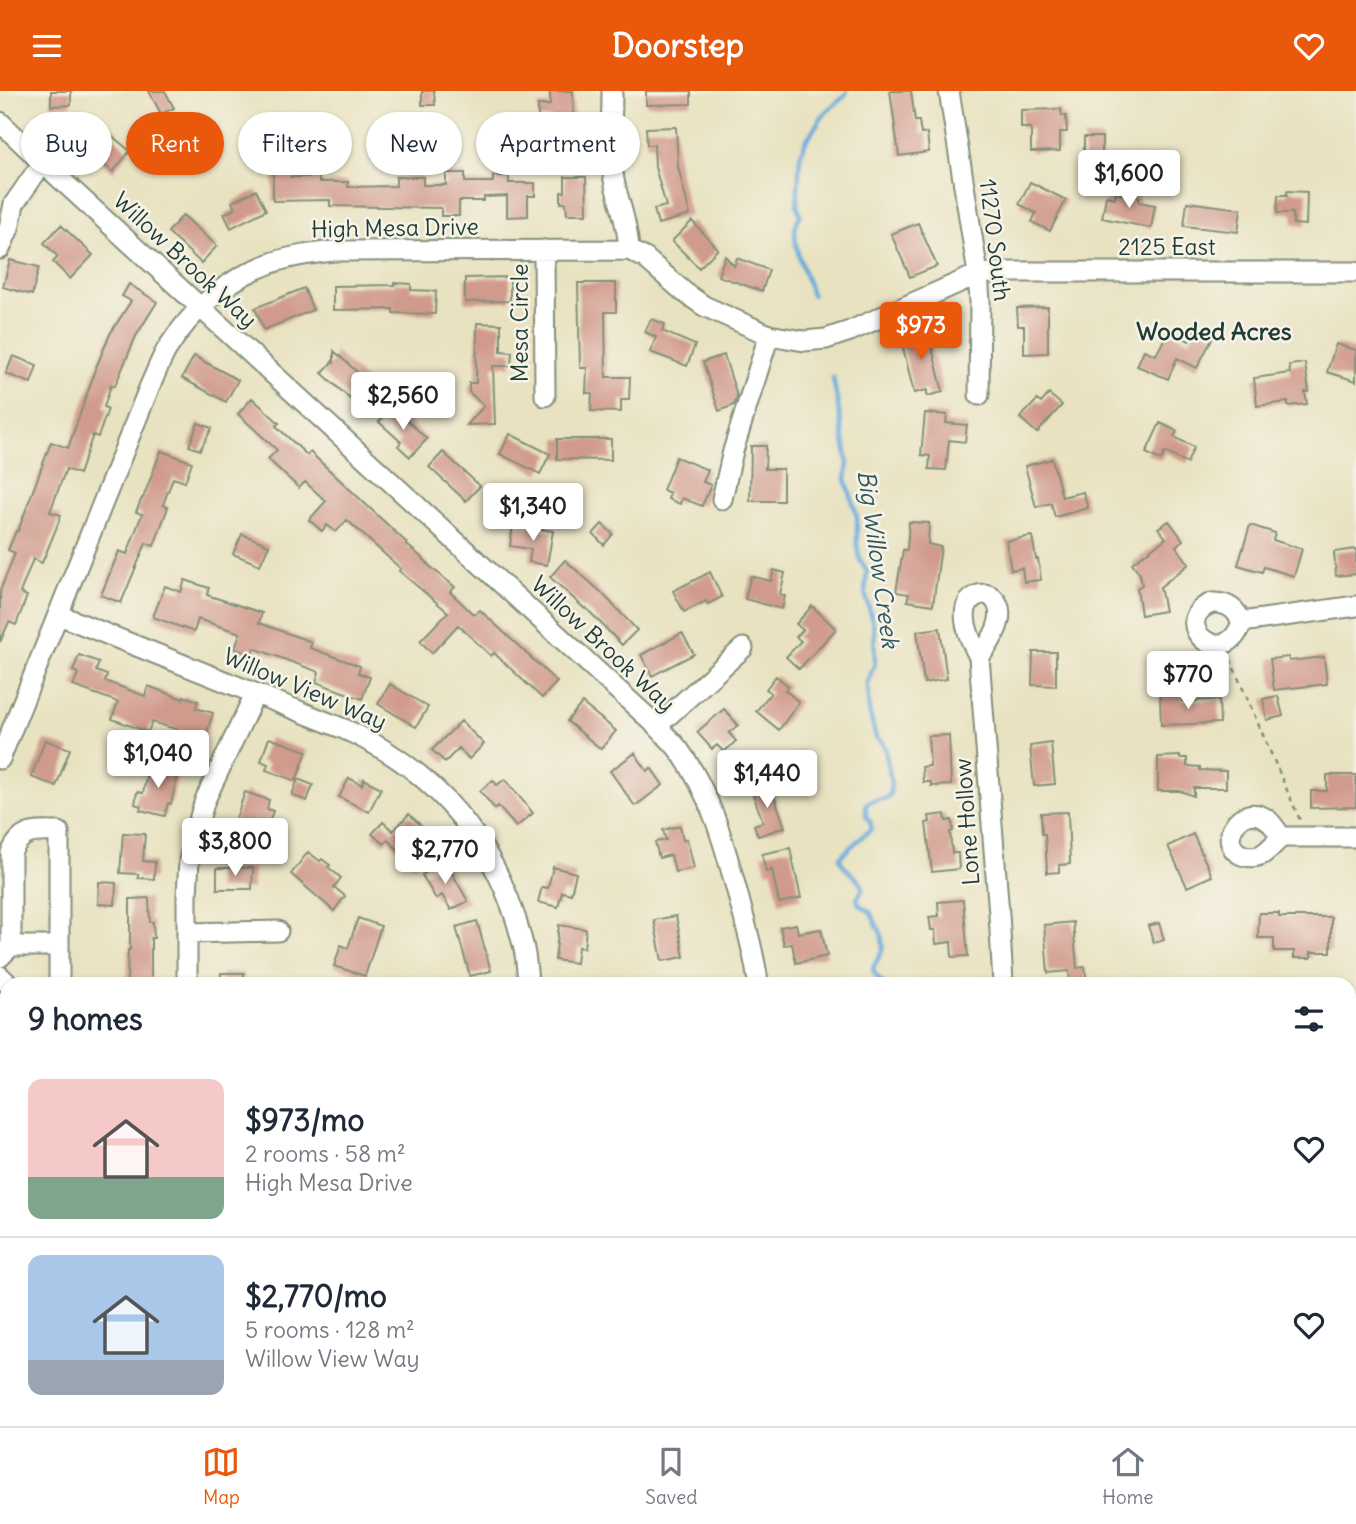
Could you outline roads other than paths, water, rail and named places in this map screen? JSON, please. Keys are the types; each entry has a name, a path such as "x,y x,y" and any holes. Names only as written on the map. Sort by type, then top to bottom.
{"street":[{"path":"612,91 611,154 615,181 629,232 629,250 645,258 704,306 769,335 804,341 826,339 978,274"},
{"name":"11270 South","path":"949,91 978,274 979,395"},
{"name":"Willow Brook Way","path":"0,122 21,143"},
{"path":"0,249 9,228 7,202 34,175"},
{"name":"Willow Brook Way","path":"55,175 678,748 695,774 722,837 757,977"},
{"name":"Mesa Circle","path":"544,250 545,396"},
{"name":"High Mesa Drive","path":"0,759 166,351 184,325 216,293 270,263 300,255 332,251 629,250"},
{"name":"2125 East","path":"978,274 1356,272"},
{"path":"722,499 733,451 769,335"},
{"path":"1212,603 1227,605 1242,621 1235,636 1221,644 1208,644 1201,640 1195,627 1195,619 1201,609 1212,603"},
{"path":"1242,621 1356,606"},
{"name":"Willow View Way","path":"58,615 367,740 410,767 441,794 468,825 491,860 509,899 523,942 527,977"},
{"path":"657,726 743,647"},
{"name":"Lone Hollow","path":"979,657 1003,977"},
{"path":"187,977 187,894 196,830 205,800 255,694"},
{"path":"59,946 5,952 11,853 15,844 27,834 59,832 59,946 59,977"},
{"path":"1282,837 1356,837"},
{"path":"187,933 278,931"}],"waterway":[{"name":"Big Willow Creek","path":"812,295 795,232 801,215 797,206 800,156 821,118 847,91"},
{"name":"Big Willow Creek","path":"833,377 848,463 846,479 857,517 857,545 860,560 867,571 865,592 874,628 875,663 867,683 869,711 876,738 885,748 891,782 887,798 866,804 866,816 871,823 871,829 840,858 861,884 863,888 857,899 859,904 870,912 881,933 882,951 873,968 878,977"}],"district":[{"name":"Wooded Acres","path":"1214,332"}]}
